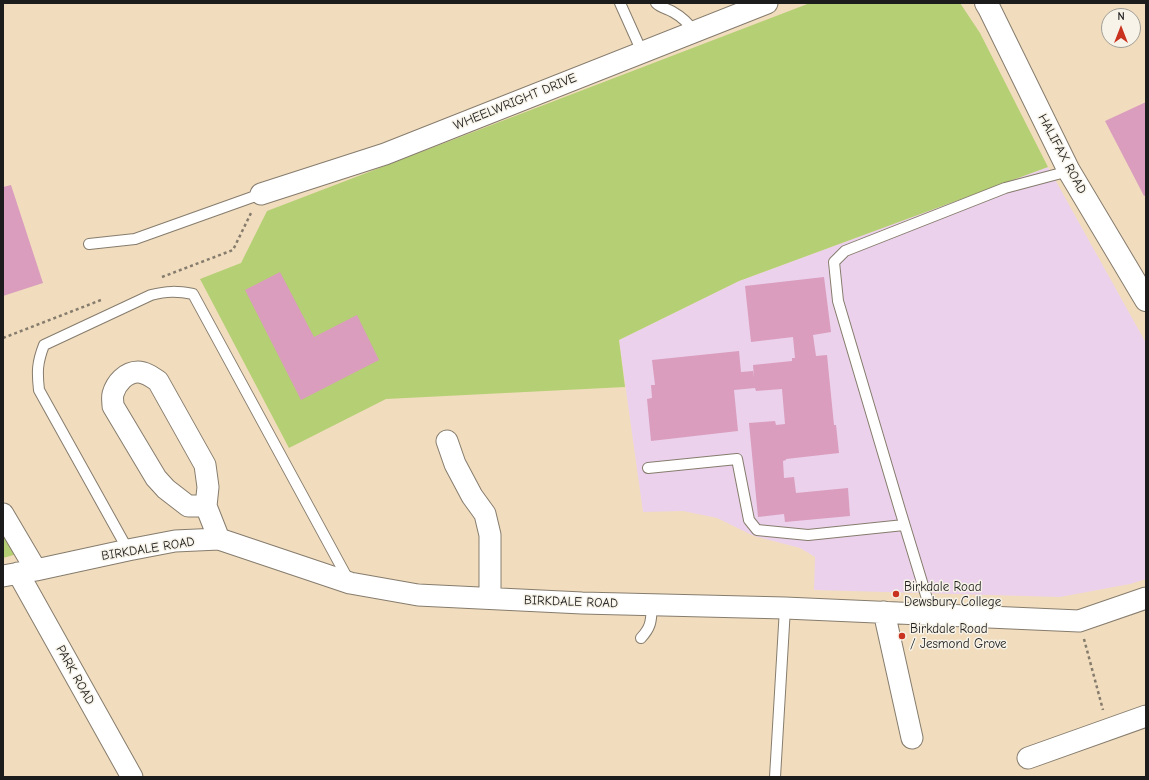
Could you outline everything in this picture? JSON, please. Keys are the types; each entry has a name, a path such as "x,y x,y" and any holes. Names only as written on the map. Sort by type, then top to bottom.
{"main road":[{"name":"HALIFAX ROAD","path":"986,3 1069,171 1146,300"}],"street":[{"name":"WHEELWRIGHT DRIVE","path":"261,194 385,154 768,3"},
{"path":"206,506 188,506 166,489 156,478 113,406 112,395 118,382 126,376 137,372 148,374 158,381 205,464 208,487 206,506 219,539"},
{"path":"447,441 455,464 468,489 485,514 490,535 490,598"},
{"name":"PARK ROAD","path":"3,514 19,573 132,777"},
{"name":"BIRKDALE ROAD","path":"19,573 128,550 175,542 219,539 350,583 418,595 582,603 785,608 1079,621 1146,598"},
{"path":"884,612 912,738"},
{"path":"1028,758 1146,716"}],"lane":[{"path":"620,3 642,52"},
{"path":"656,3 674,12 689,24 695,32"},
{"path":"932,615 838,301 834,262 845,251 997,190 1069,171"},
{"path":"89,244 135,239 261,194"},
{"path":"128,550 39,390 38,359 44,345 151,295 166,291 180,291 193,294 350,583"},
{"path":"648,468 737,460 749,520 757,530 808,535 904,525"},
{"path":"641,638 648,630 652,618 652,605"},
{"path":"775,777 785,608"}],"path":[{"path":"156,279 233,250 261,194"},
{"path":"3,338 105,299"},
{"path":"1079,621 1109,730"}],"shaded area":[{"path":"1048,167 1146,343 1146,579 1130,584 1060,597 814,590 815,557 800,548 754,536 717,518 683,511 643,512 619,340 739,281"}],"green space":[{"path":"810,3 960,3 980,33 1048,167 739,281 619,340 625,387 386,399 289,448 200,279 241,263 267,211"},
{"path":"3,530 17,554 3,558"}],"building":[{"path":"1146,102 1146,195 1144,196 1105,121"},
{"path":"11,185 43,283 3,296 3,187"},
{"path":"280,272 314,337 357,315 379,360 301,400 245,290"},
{"path":"824,277 831,332 813,335 816,356 827,355 834,425 836,425 839,453 786,459 783,461 784,478 794,477 796,493 848,488 850,516 785,522 784,514 758,517 749,423 775,421 776,425 785,424 782,389 756,391 755,388 734,390 738,431 651,441 647,399 652,398 651,385 655,385 652,360 739,351 741,372 753,371 754,378 753,365 792,361 792,358 795,358 793,337 751,342 745,286"}],"place":[{"name":"Birkdale Road Dewsbury College","path":"896,594"},
{"name":"Birkdale Road / Jesmond Grove","path":"902,636"}]}
